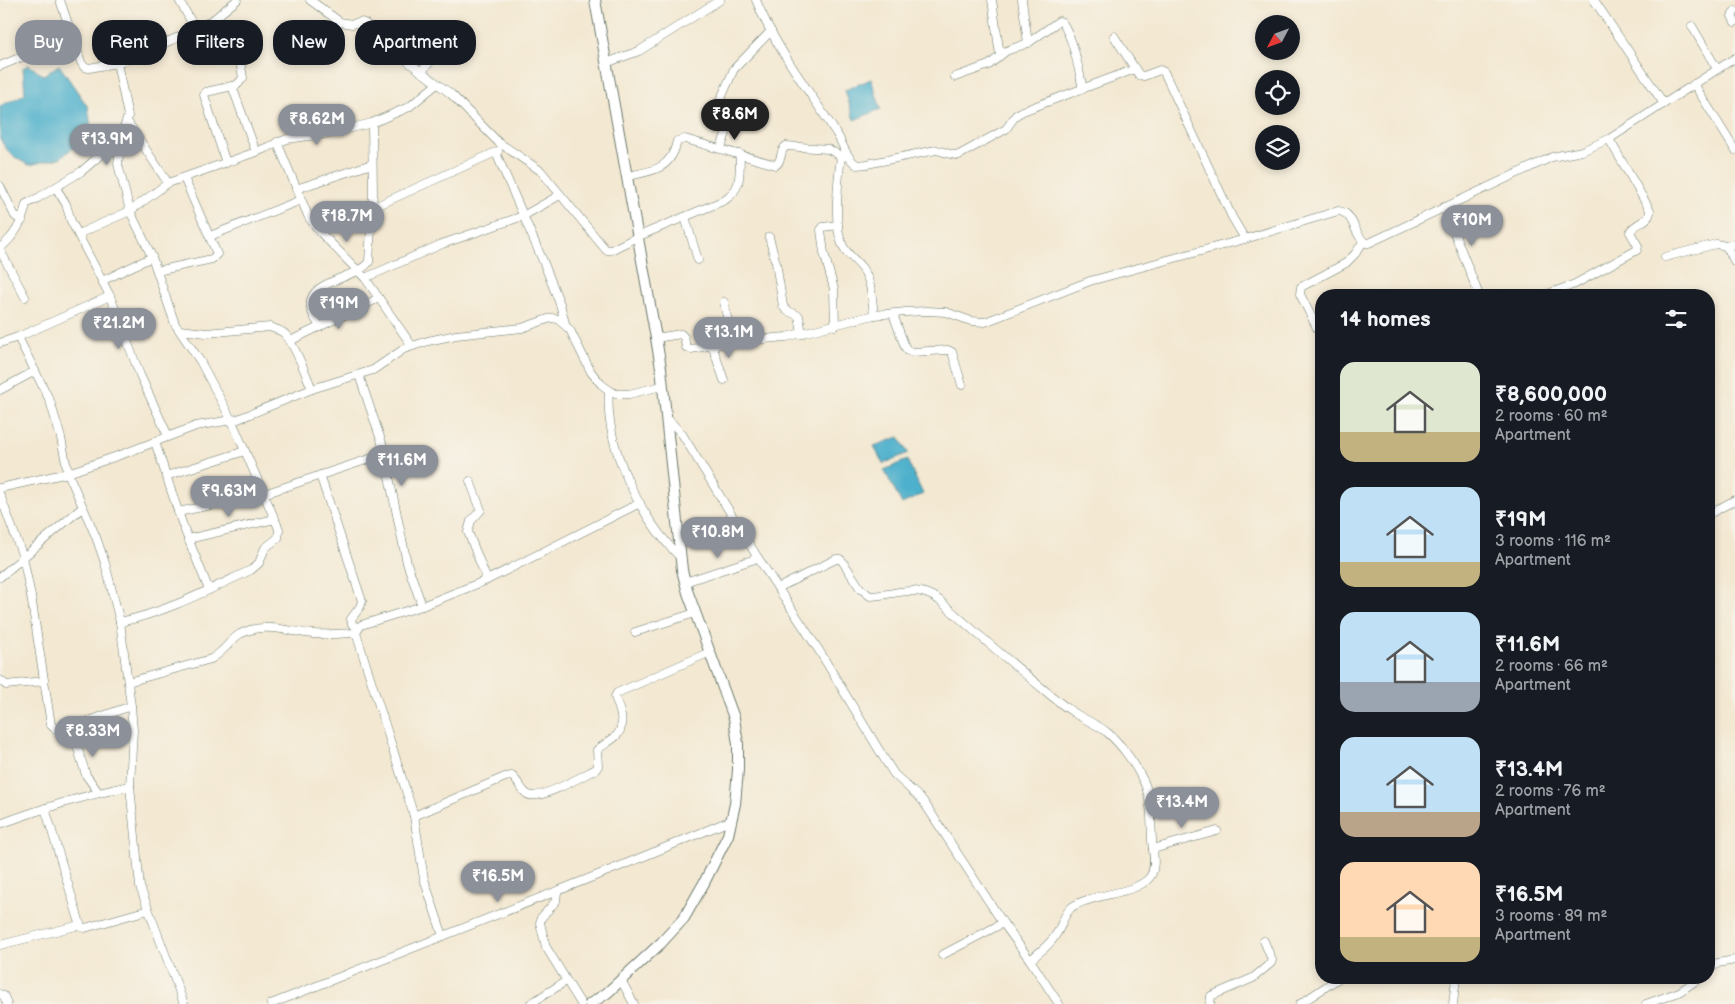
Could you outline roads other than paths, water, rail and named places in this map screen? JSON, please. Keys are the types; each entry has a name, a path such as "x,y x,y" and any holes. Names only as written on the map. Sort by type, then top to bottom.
{"street":[{"path":"60,0 67,20"},
{"path":"179,0 191,20"},
{"path":"212,20 236,0"},
{"path":"310,0 340,22 352,24 361,22 366,24 387,46 451,94 492,135 541,170 606,250 611,250 639,236 725,200 738,188 740,154"},
{"path":"590,1004 607,993 661,943 689,910 728,835 735,804 738,744 734,718 685,582 656,338 595,0"},
{"path":"606,63 639,51 720,0"},
{"path":"756,0 765,22 838,137 845,157 838,225 841,244 862,268 867,278 874,316"},
{"path":"992,0 1000,55"},
{"path":"1594,0 1664,104"},
{"path":"1023,1 1028,43"},
{"path":"1735,11 1732,16 1735,22"},
{"path":"955,77 989,65 1006,51 1028,43 1056,22 1062,22 1084,89"},
{"path":"1692,26 1717,69"},
{"path":"721,148 727,130 716,118 714,112 730,75 771,31"},
{"path":"1114,36 1140,76 1160,70 1164,72 1232,217 1245,239"},
{"path":"1363,242 1369,243 1552,157 1582,151 1609,139 1735,58"},
{"path":"0,66 15,60"},
{"path":"82,63 89,68 106,65"},
{"path":"117,65 128,112 120,137 118,164 130,211 152,257 175,324 200,361 232,421 279,529 278,538 265,548 256,567 163,611 146,617 120,622"},
{"path":"226,163 204,95 206,92 242,82 240,65"},
{"path":"420,72 427,65"},
{"path":"628,176 659,169 665,165 673,153 677,141 680,139 721,148 776,165 780,163 783,149 786,146 828,149 853,163 861,165 936,150 954,156 959,155 1006,130 1016,115 1023,111 1135,69"},
{"path":"78,234 130,211 168,183 287,139 331,133 372,124 409,107 437,84"},
{"path":"1694,84 1735,150"},
{"path":"232,86 256,152"},
{"path":"127,120 168,183"},
{"path":"320,326 311,310 311,302 317,290 325,284 359,272 369,262 372,208 372,124"},
{"path":"25,297 0,249 22,221 26,204 82,171 120,137"},
{"path":"1561,289 1575,284 1637,250 1638,246 1630,232 1632,228 1648,218 1650,214 1650,210 1609,139"},
{"path":"277,142 309,218 366,278 412,346"},
{"path":"372,208 496,153 506,146"},
{"path":"496,153 560,304 564,323"},
{"path":"296,190 372,164"},
{"path":"157,271 212,259 217,254 184,178"},
{"path":"0,186 15,216 22,221"},
{"path":"56,188 66,204 71,221 110,296 140,375 168,436"},
{"path":"366,278 442,244 524,216 560,195"},
{"path":"210,236 301,200"},
{"path":"1444,207 1476,289"},
{"path":"656,338 681,334 684,337 686,347 689,349 732,342 786,337 874,316 927,311 946,312 971,322 985,322 1090,281 1245,239 1338,211 1348,214 1363,242"},
{"path":"685,217 698,260"},
{"path":"835,326 834,289 824,253 821,230 823,227 838,225"},
{"path":"769,237 776,263 783,306 786,310 799,316 802,334"},
{"path":"1315,324 1300,294 1302,287 1346,263 1363,242"},
{"path":"1666,257 1716,244 1726,246 1735,244"},
{"path":"1726,246 1735,262"},
{"path":"102,280 152,257"},
{"path":"0,343 18,337 110,296"},
{"path":"290,341 379,298"},
{"path":"724,302 732,342"},
{"path":"893,314 908,351 948,350 952,352 962,384"},
{"path":"0,488 68,473 196,426 213,422 232,421 312,389 359,376 373,370 404,349 428,341 456,335 522,328 551,318 558,319 570,330 591,372 609,390 616,394 629,394 662,386"},
{"path":"180,330 206,333 270,327 284,333 290,341 312,389"},
{"path":"18,337 50,401 61,438 68,473 105,563 120,622 133,730 130,786 140,887 184,1004"},
{"path":"712,345 724,380"},
{"path":"0,390 35,371"},
{"path":"359,376 372,411 384,454 407,563 422,606"},
{"path":"609,390 607,405 609,420 627,480 661,536 681,558"},
{"path":"665,417 682,434 758,558 820,652 885,760 898,777 923,801 1059,1004"},
{"path":"154,442 188,539 209,590"},
{"path":"166,476 245,451"},
{"path":"178,512 264,494 384,454"},
{"path":"320,476 362,601 351,622 357,630 414,816 424,879 443,936"},
{"path":"470,482 481,510 471,521 468,532 486,580"},
{"path":"0,495 23,556 51,725 57,731 63,730 131,706"},
{"path":"1715,511 1735,500"},
{"path":"128,682 211,659 220,654 239,635 248,631 285,628 314,634 357,630 361,625 422,606 486,580 640,503"},
{"path":"0,577 83,507"},
{"path":"188,539 274,519"},
{"path":"685,582 758,558"},
{"path":"778,588 830,561 840,559 860,588 870,596 909,590 931,594 1008,661 1062,704 1109,734 1125,752 1139,773 1147,790 1153,849 1150,878 1126,890 1073,906 1068,911 1057,934 1030,960"},
{"path":"635,632 695,612"},
{"path":"414,816 506,777 512,776 526,794 533,796 556,789 596,769 598,766 597,750 620,731 622,722 615,697 617,693 710,652"},
{"path":"0,680 6,685 44,681"},
{"path":"84,724 76,737 77,746 86,775 99,792"},
{"path":"0,824 99,792 130,786"},
{"path":"46,808 80,925"},
{"path":"271,1004 732,820"},
{"path":"1153,849 1217,831"},
{"path":"558,891 556,901 544,912 540,918 540,923 546,947 581,1004"},
{"path":"0,945 80,925 85,928 148,910"},
{"path":"942,955 1003,923"},
{"path":"1210,1004 1211,996 1253,978 1271,963 1272,960 1264,941"},
{"path":"1715,965 1735,960"},
{"path":"621,980 634,1004"},
{"path":"530,1004 566,981"},
{"path":"1300,1004 1330,984"},
{"path":"1453,1004 1455,984"},
{"path":"1646,1004 1679,992 1691,984"},
{"path":"0,994 4,996 7,1004"}],"water":[{"path":"29,65 43,75 59,65 88,107 92,133 60,158 29,165 12,154 0,138 0,106 25,94 23,68"},
{"path":"871,79 881,109 854,120 845,90"},
{"path":"899,437 908,453 883,464 874,446"},
{"path":"907,460 923,494 902,504 884,470"}]}
